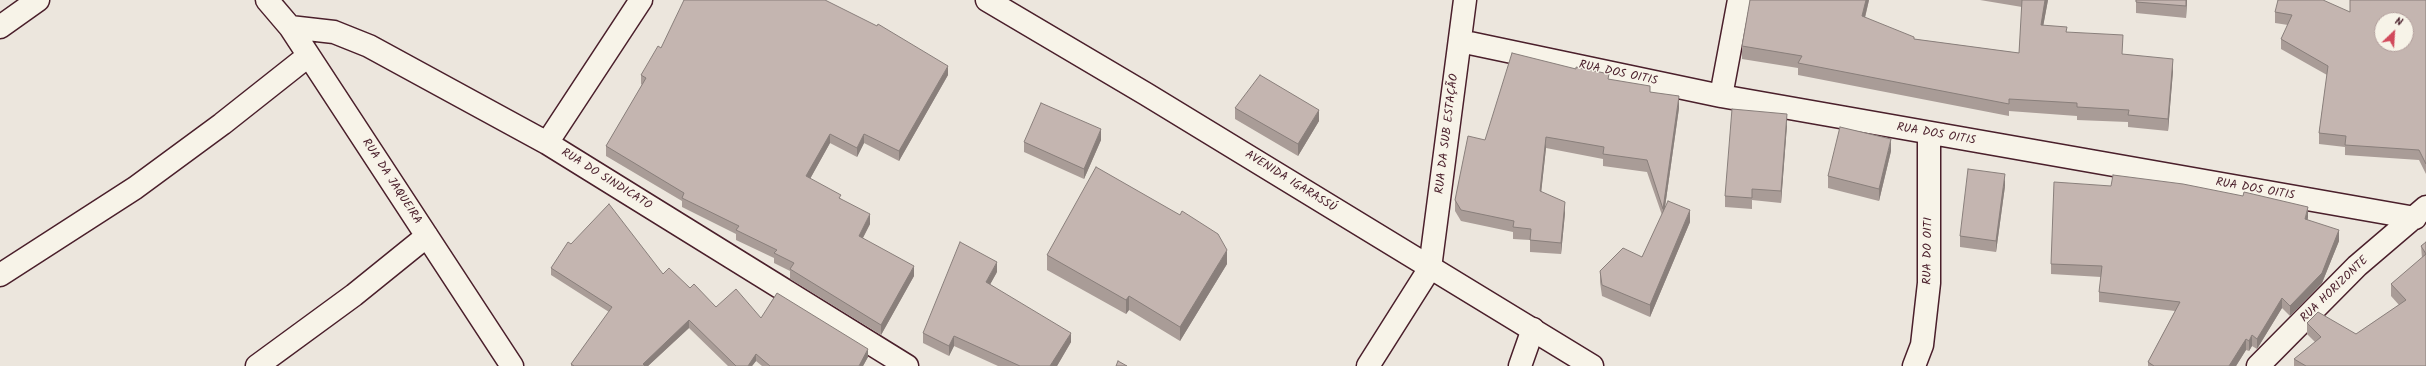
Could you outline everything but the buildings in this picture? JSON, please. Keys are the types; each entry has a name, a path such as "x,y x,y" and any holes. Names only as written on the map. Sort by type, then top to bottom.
{"street":[{"path":"0,27 38,0"},
{"path":"547,143 641,0"},
{"name":"AVENIDA IGARASSÚ","path":"987,0 1146,94 1592,366"},
{"name":"RUA DA SUB ESTAÇÃO","path":"1430,268 1465,0"},
{"path":"1721,96 1739,0"},
{"name":"RUA DA JAQUEIRA","path":"270,1 290,27 512,366"},
{"name":"RUA DO SINDICATO","path":"290,27 334,32 369,46 547,143 894,362"},
{"name":"RUA DOS OITIS","path":"1460,41 1721,96 1929,134 2420,213"},
{"path":"0,275 134,188 222,124 308,56"},
{"name":"RUA DO OITI","path":"1914,366 1922,345 1929,283 1929,134"},
{"name":"RUA HORIZONTE","path":"2258,366 2357,266 2420,213"},
{"path":"256,366 354,295 427,236"},
{"path":"1368,366 1430,268"},
{"path":"1520,366 1533,329"}]}
